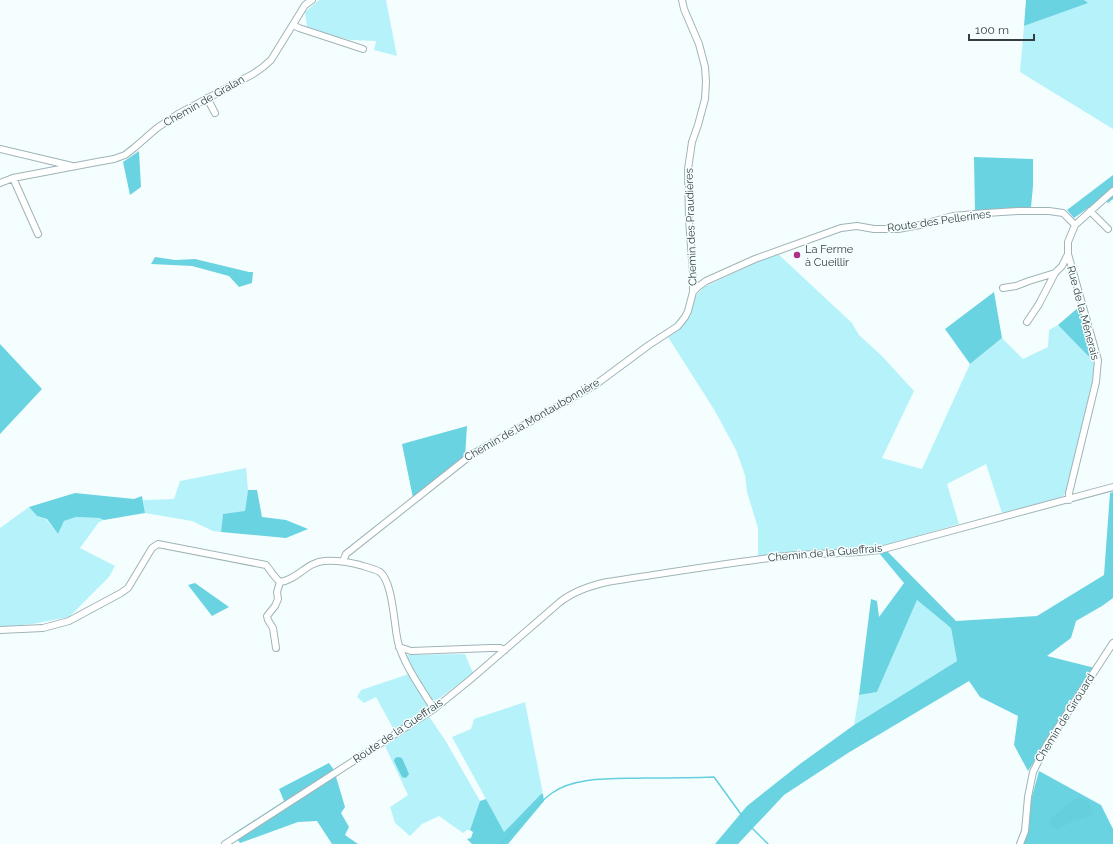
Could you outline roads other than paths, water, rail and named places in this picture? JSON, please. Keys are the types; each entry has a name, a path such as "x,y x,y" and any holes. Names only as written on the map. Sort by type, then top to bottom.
{"street":[{"path":"301,0 304,8"},
{"name":"Chemin de Gralan","path":"0,183 13,178 114,159 125,155 157,128 178,114 253,74 263,67 271,60 305,5 312,0"},
{"name":"Chemin des Praudières","path":"682,0 684,9 699,44 705,67 706,82 705,98 692,142 688,169 689,220 693,273 692,292"},
{"path":"293,25 363,49"},
{"path":"207,98 215,113"},
{"path":"0,148 76,166"},
{"path":"13,178 38,234"},
{"name":"Rue de la Ménerais","path":"1069,500 1069,492 1096,382 1098,360 1068,254 1068,242 1075,225 1113,191"},
{"name":"Route des Pellerines","path":"692,292 706,281 755,259 840,228 852,226 874,229 898,229 953,216 1018,211 1049,211 1062,213 1075,225"},
{"path":"1090,211 1108,229"},
{"path":"1027,322 1039,304 1055,273 1062,266 1068,254"},
{"path":"1062,266 1072,269"},
{"path":"1003,288 1016,286 1055,273"},
{"name":"Chemin de la Montaubonnière","path":"343,561 346,554 471,455 595,385 649,345 678,326 688,311 692,292"},
{"name":"Chemin de la Gueffrais","path":"560,602 569,595 582,589 607,582 760,559 880,550 1113,487"},
{"path":"0,630 43,628 69,621 121,593 128,588 152,548 158,544 266,565 280,582"},
{"path":"280,582 285,581 303,572 312,565 322,561 343,561 380,572 386,580 399,647 410,669 434,709"},
{"path":"276,648 273,628 267,616 275,606 278,599 277,592 280,582"},
{"name":"Route de la Gueffrais","path":"225,844 434,709 560,602"},
{"name":"Chemin de Girouard","path":"1020,844 1025,831 1030,785 1036,764 1046,746 1113,643"},
{"path":"399,647 411,651 490,648 500,648 505,650"}],"waterway":[{"path":"499,844 552,793 561,788 584,781 621,778 714,777 743,817"},
{"path":"749,825 768,844"}],"place":[{"name":"La Ferme à Cueillir","path":"797,255"}]}
